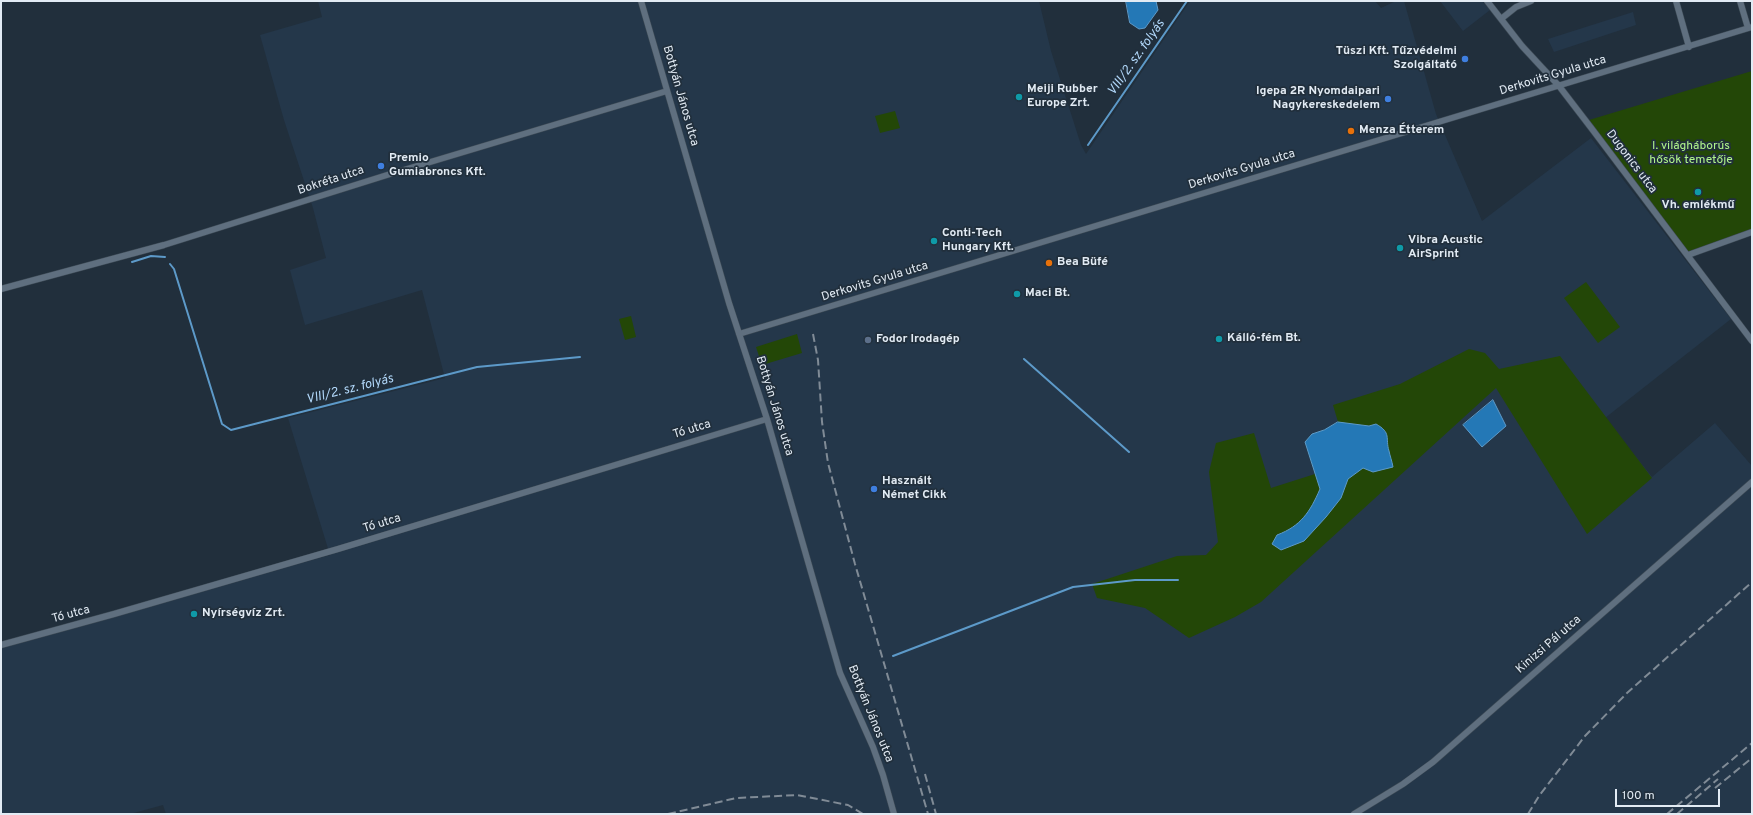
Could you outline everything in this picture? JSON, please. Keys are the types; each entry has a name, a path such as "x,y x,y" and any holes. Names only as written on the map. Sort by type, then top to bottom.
{"street":[{"name":"Bottyán János utca","path":"641,1 739,334 767,418 840,673 873,747 894,814"},
{"name":"Dugonics utca","path":"1487,1 1522,46 1559,86 1751,339"},
{"path":"1501,19 1516,7 1531,1"},
{"path":"1676,1 1689,47"},
{"path":"1740,1 1750,28"},
{"name":"Derkovits Gyula utca","path":"739,334 1750,28"},
{"name":"Bokréta utca","path":"1,289 164,245 387,175 667,91"},
{"path":"1688,255 1752,232"},
{"name":"Tó utca","path":"1,645 338,549 767,418"},
{"name":"Kinizsi Pál utca","path":"1354,814 1408,780 1433,762 1752,482"}],"shaded area":[{"path":"318,1 1039,1 1051,51 1081,145 1086,154 1190,1 1375,1 1381,8 1396,1 1404,1 1436,114 1482,221 1591,138 1731,319 1605,418 1652,477 1715,423 1752,466 1752,814 166,814 163,805 130,814 1,814 1,645 330,555 288,418 445,378 422,290 305,325 290,270 326,258 313,208 284,120 260,35 322,17"},
{"path":"1440,1 1482,1 1490,10 1463,31"},
{"path":"1633,12 1636,25 1554,52 1548,39"}],"green space":[{"name":"I. világháborús hősök temetője","path":"1752,71 1752,232 1688,255 1589,120"},
{"path":"895,111 900,128 880,133 875,116"},
{"path":"1586,282 1620,327 1598,343 1564,298"},
{"path":"631,316 636,337 625,340 619,319"},
{"path":"797,334 802,353 762,365 756,347"},
{"path":"1469,349 1485,353 1499,369 1560,356 1652,478 1587,534 1496,388 1261,602 1235,617 1189,638 1145,608 1097,598 1092,584 1177,556 1206,555 1218,542 1209,472 1216,443 1254,433 1271,488 1315,474 1305,442 1312,434 1324,430 1338,422 1333,405 1400,384"}],"water":[{"path":"1126,1 1156,1 1158,10 1145,28 1139,29 1130,23"},
{"path":"1493,400 1506,426 1482,447 1463,425"},
{"path":"1338,422 1369,426 1376,424 1381,427 1387,436 1393,467 1373,472 1363,468 1348,479 1341,498 1304,541 1281,550 1272,544 1277,535 1299,523 1312,505 1320,489 1305,442 1312,434 1324,430"}],"waterway":[{"name":"VIII/2. sz. folyás","path":"1088,145 1187,1"},
{"path":"132,262 151,256 165,257"},
{"name":"VIII/2. sz. folyás","path":"170,264 174,269 222,424 231,430 477,367 580,357"},
{"path":"1024,359 1129,452"},
{"path":"893,656 1073,587 1135,580 1178,580"}],"railway":[{"path":"813,334 818,360 822,422 828,463 855,564 928,814"},
{"path":"1528,814 1539,796 1585,736 1627,693 1752,582"},
{"path":"1667,814 1752,743"},
{"path":"1715,788 1752,758"},
{"path":"925,774 936,814"},
{"path":"1677,814 1718,779"},
{"path":"668,814 736,798 797,795 848,805 863,814"}],"place":[{"name":"Tüszi Kft. Tűzvédelmi Szolgáltató","path":"1465,59"},
{"name":"Meiji Rubber Europe Zrt.","path":"1019,97"},
{"name":"Igepa 2R Nyomdaipari Nagykereskedelem","path":"1388,99"},
{"name":"Menza Étterem","path":"1351,131"},
{"name":"Premio Gumiabroncs Kft.","path":"381,166"},
{"name":"Vh. emlékmű","path":"1698,192"},
{"name":"Conti-Tech Hungary Kft.","path":"934,241"},
{"name":"Vibra Acustic AirSprint","path":"1400,248"},
{"name":"Bea Büfé","path":"1049,263"},
{"name":"Maci Bt.","path":"1017,294"},
{"name":"Kálló-fém Bt.","path":"1219,339"},
{"name":"Fodor Irodagép","path":"868,340"},
{"name":"Használt Német Cikk","path":"874,489"},
{"name":"Nyírségvíz Zrt.","path":"194,614"}]}
